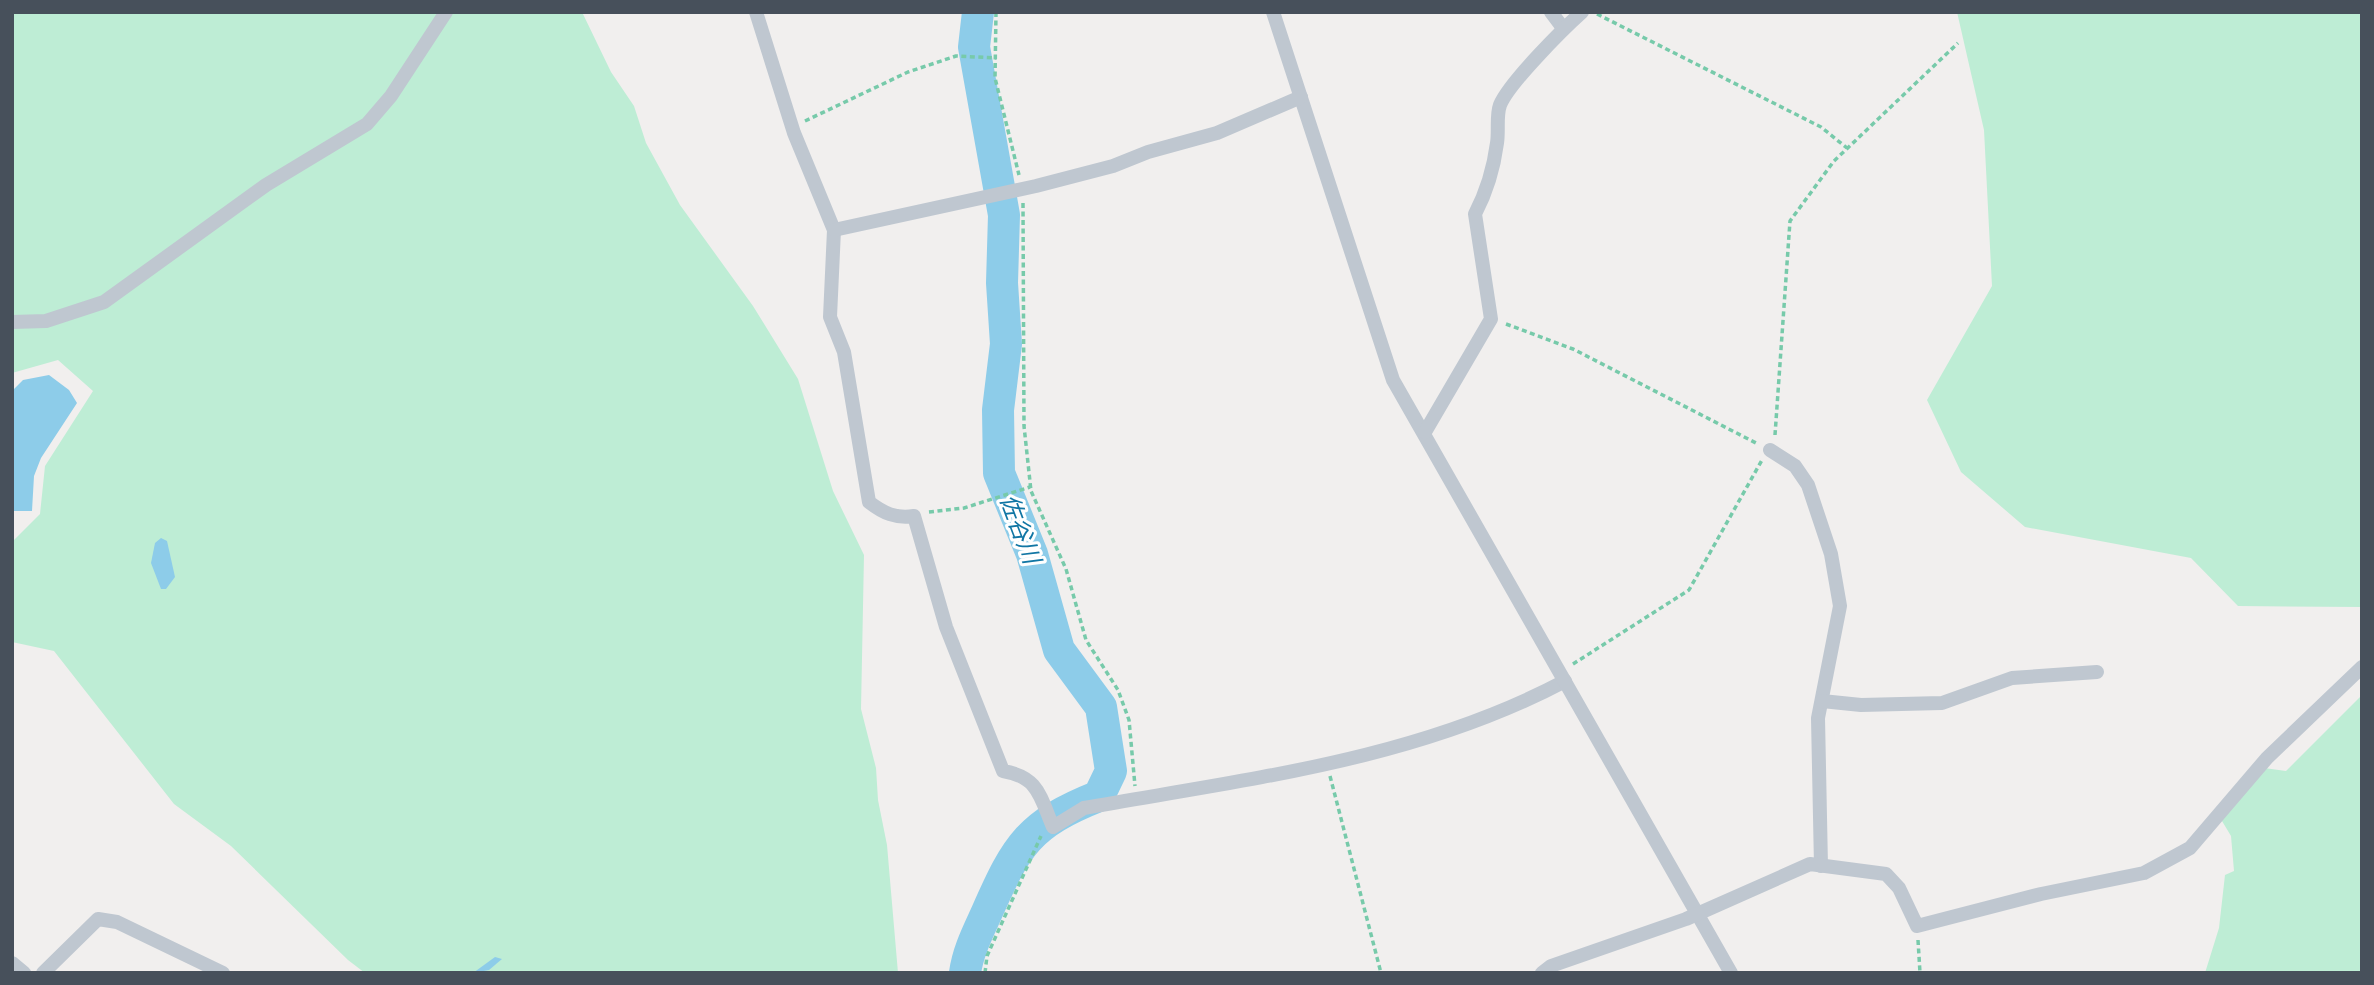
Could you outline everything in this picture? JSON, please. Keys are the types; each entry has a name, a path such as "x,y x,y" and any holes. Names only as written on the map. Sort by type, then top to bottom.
{"street":[{"path":"12,323 46,321 104,302 266,185 367,124 391,96 446,12"},
{"path":"756,12 794,133 834,230 830,317 844,352 869,502 880,511 900,518 914,516 946,627 1003,771 1020,774 1034,784 1054,827 1084,808 1327,764 1410,744 1525,701 1562,676"},
{"path":"1273,12 1393,380 1731,973"},
{"path":"1551,12 1563,28"},
{"path":"1425,432 1491,319 1490,294 1475,214 1482,199 1497,145 1500,105 1563,28 1582,12"},
{"path":"834,230 1023,189 1114,166 1148,152 1217,133 1301,97"},
{"path":"1770,450 1795,466 1808,485 1831,554 1840,606 1822,701 1817,765 1823,841 1821,866"},
{"path":"1542,973 1550,966 1686,919 1696,912 1810,864 1846,871 1874,870 1886,874 1899,888 1917,926 2041,894 2144,873 2190,848 2267,758 2362,667"},
{"path":"1822,701 1861,705 1942,703 2012,677 2098,672"},
{"path":"43,973 99,919 117,922 223,973"},
{"path":"12,963 24,973"}],"path":[{"path":"996,12 995,78 1023,189 1024,426 1030,487 1066,569 1086,640 1118,690 1129,720 1137,798"},
{"path":"1592,12 1821,127 1847,148"},
{"path":"1562,676 1689,590 1759,463 1770,450 1777,428 1790,221 1834,161 1958,43"},
{"path":"794,133 808,116 908,72 956,56 996,58"},
{"path":"1491,319 1573,349 1770,450"},
{"path":"914,516 938,510 964,508 1030,487"},
{"path":"1327,764 1381,973"},
{"path":"985,973 987,956 1016,890 1042,835 1054,827"},
{"path":"1917,926 1920,973"}],"green space":[{"path":"12,12 582,12 611,72 634,106 646,143 680,205 753,306 798,379 833,491 864,555 861,709 876,768 878,800 887,845 898,973 365,973 348,960 231,846 174,804 54,651 12,642 12,542 40,514 45,466 93,391 58,360 12,373"},
{"path":"1957,12 2362,12 2362,607 2238,606 2191,558 2025,527 1961,472 1927,400 1992,286 1984,130"},
{"path":"2362,695 2362,973 2205,973 2219,928 2225,875 2234,871 2231,836 2222,821 2224,805 2264,768 2286,771"}],"water":[{"path":"49,375 69,390 77,403 41,458 34,476 32,511 12,511 12,391 23,380"},
{"path":"161,538 167,541 175,577 166,589 161,589 151,563 155,543"},
{"path":"495,957 502,959 489,970 473,973"}],"waterway":[{"name":"佐谷川","path":"965,973 977,934 1017,853 1028,839 1056,816 1099,796 1111,771 1101,707 1059,650 1032,554 999,473 998,410 1006,344 1002,283 1004,215 974,47 978,12"}]}
